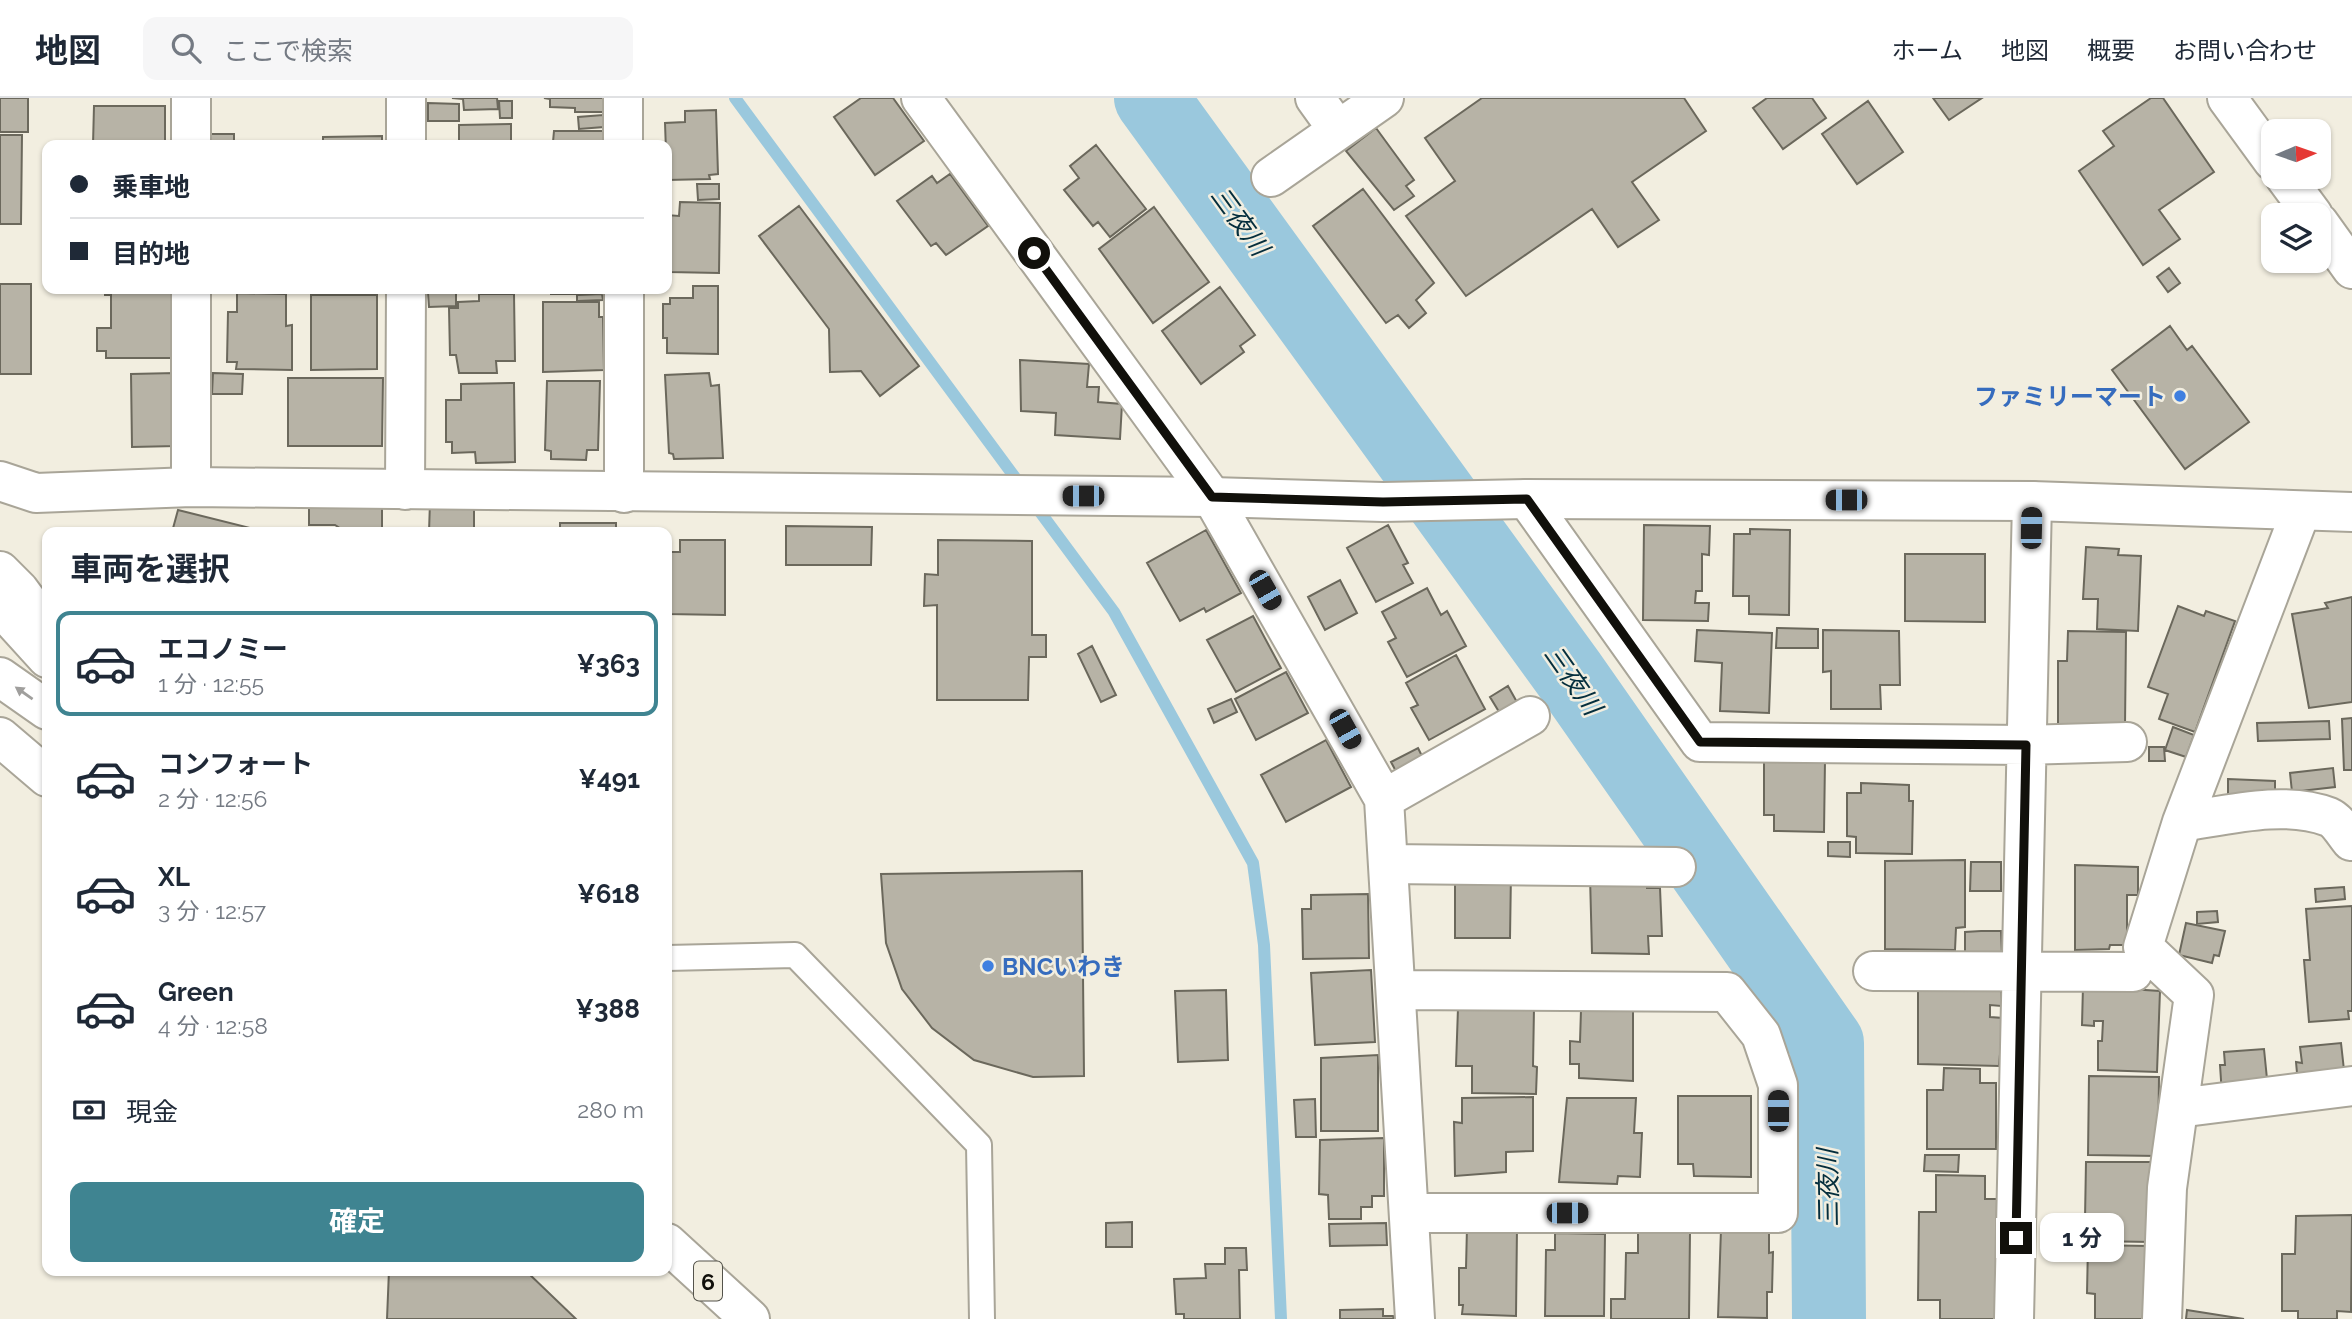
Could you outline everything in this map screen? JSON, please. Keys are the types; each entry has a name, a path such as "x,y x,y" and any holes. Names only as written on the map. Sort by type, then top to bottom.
{"main road":[{"path":"191,98 191,140"},
{"path":"406,140 407,98"},
{"path":"623,98 623,140"},
{"path":"921,98 1212,497 1384,799 1415,1319"},
{"path":"1315,98 1338,130"},
{"path":"1271,177 1384,98"},
{"path":"2227,98 2261,145"},
{"path":"2331,240 2352,269"},
{"path":"191,294 191,487"},
{"path":"405,490 406,294"},
{"path":"624,294 624,493"},
{"path":"0,481 36,493 191,487 994,497 1212,497 1383,502 1527,499 2032,501 2352,512"},
{"path":"1527,499 1700,742 2026,745 2127,743"},
{"path":"2014,1319 2032,501"},
{"path":"2162,1319 2167,1188 2194,996 2143,947 2182,822 2301,510"},
{"path":"0,571 19,590 42,621"},
{"path":"0,606 42,652"},
{"path":"0,677 42,706"},
{"path":"1384,799 1530,716"},
{"path":"0,737 42,772"},
{"path":"2182,822 2248,811 2294,810 2332,818 2351,841"},
{"path":"1388,864 1676,867"},
{"path":"1873,971 2023,969 2133,972"},
{"path":"1396,990 1727,992 1761,1035 1778,1086 1778,1213 1409,1213"},
{"path":"2178,1108 2352,1086"},
{"name":"6","path":"672,1248 750,1319"}],"lane":[{"path":"672,958 795,955 979,1144 982,1319"}],"building":[{"path":"0,98 28,98 28,132 0,132"},
{"path":"452,98 497,98 498,109 464,110 463,99"},
{"path":"544,98 604,98 604,112 575,112 575,108 550,107 550,99"},
{"path":"861,98 893,98 924,141 875,175 834,117"},
{"path":"1482,98 1684,98 1706,131 1632,182 1659,220 1618,247 1592,209 1466,296 1406,216 1455,181 1425,138"},
{"path":"1767,98 1812,98 1826,118 1783,149 1753,108"},
{"path":"1933,98 1982,98 1949,120"},
{"path":"2151,98 2163,98 2214,172 2159,210 2180,239 2143,265 2079,171 2114,146 2103,131"},
{"path":"499,101 512,101 512,118 500,118"},
{"path":"1868,101 1903,152 1857,184 1822,134"},
{"path":"428,103 459,104 459,121 428,121"},
{"path":"94,106 165,106 165,140 93,140"},
{"path":"716,110 718,174 709,175 710,179 672,180 672,140 666,140 665,123 685,122 685,111"},
{"path":"603,115 604,127 579,129 578,117"},
{"path":"511,124 511,140 459,140 459,125"},
{"path":"1376,128 1414,180 1406,186 1414,196 1394,210 1346,151"},
{"path":"554,131 604,131 604,140 553,140"},
{"path":"206,134 234,134 234,140 207,140"},
{"path":"0,135 22,135 21,224 0,224"},
{"path":"382,136 382,140 323,140 323,137"},
{"path":"1096,145 1146,209 1110,237 1098,222 1093,226 1064,190 1079,178 1070,166"},
{"path":"950,174 988,226 946,255 936,243 931,246 897,201 932,176 937,183"},
{"path":"697,184 719,184 719,199 698,200"},
{"path":"1363,189 1434,283 1416,300 1426,313 1409,328 1398,315 1386,323 1313,226"},
{"path":"680,202 720,203 719,273 672,272 672,215 679,216"},
{"path":"799,206 919,366 880,396 861,371 830,372 829,329 759,236"},
{"path":"1154,207 1209,282 1153,323 1099,249"},
{"path":"2169,268 2180,283 2168,292 2157,277"},
{"path":"0,284 31,284 31,374 0,374"},
{"path":"693,286 718,286 718,354 667,353 667,338 663,338 663,304 670,304 670,298 693,298"},
{"path":"1220,287 1255,335 1240,346 1244,352 1201,384 1162,331"},
{"path":"172,294 172,358 106,358 106,351 97,351 97,328 111,328 111,295 105,295"},
{"path":"237,294 286,294 286,326 292,325 292,370 236,369 237,362 227,362 228,312 237,312"},
{"path":"428,294 456,294 456,306 429,307"},
{"path":"479,294 514,294 515,361 496,361 497,373 459,373 456,355 450,355 449,308 458,308 458,302 479,301"},
{"path":"602,294 603,300 577,301 577,295"},
{"path":"311,295 377,295 377,369 311,370"},
{"path":"543,302 599,302 599,317 603,317 604,370 543,372"},
{"name":"ファミリーマート","path":"2170,326 2187,350 2192,346 2249,422 2185,469 2112,370"},
{"path":"1020,360 1089,364 1087,387 1099,387 1098,402 1122,404 1120,439 1055,435 1056,413 1021,411"},
{"path":"175,373 176,446 132,447 131,374"},
{"path":"213,373 243,374 242,394 212,394"},
{"path":"709,373 711,386 719,385 723,458 674,459 673,454 669,453 665,375"},
{"path":"288,378 383,378 382,446 288,446"},
{"path":"547,381 600,381 598,450 587,450 586,460 551,459 551,451 545,450"},
{"path":"514,383 515,462 476,463 475,452 452,453 452,442 446,442 446,400 461,400 461,384"},
{"path":"430,502 474,503 474,527 429,527"},
{"path":"309,506 382,506 382,527 309,525"},
{"path":"178,510 246,527 173,527"},
{"path":"560,523 616,523 616,527 560,527"},
{"path":"1388,525 1408,563 1403,565 1413,583 1376,602 1347,548"},
{"path":"1644,525 1710,526 1709,555 1702,554 1702,591 1696,591 1695,603 1709,603 1708,621 1643,620"},
{"path":"786,526 872,527 871,565 786,565"},
{"path":"1750,529 1790,530 1789,615 1749,614 1749,596 1733,596 1734,534 1750,534"},
{"path":"1206,530 1241,593 1206,612 1204,608 1180,621 1147,563"},
{"path":"680,540 725,540 725,615 672,614 672,552 680,552"},
{"path":"938,540 1032,541 1032,635 1046,635 1046,657 1029,657 1028,700 937,700 937,605 924,606 925,574 938,575"},
{"path":"2086,547 2119,549 2118,555 2141,556 2138,631 2097,629 2098,599 2083,599"},
{"path":"1905,554 1985,554 1985,622 1905,621"},
{"path":"1340,580 1357,613 1325,630 1308,597"},
{"path":"1427,588 1441,615 1447,611 1466,646 1407,677 1388,642 1396,638 1382,612"},
{"path":"2352,597 2352,702 2309,708 2292,614 2328,608 2325,603"},
{"path":"2178,606 2204,616 2206,611 2235,621 2195,732 2159,719 2168,694 2148,687"},
{"path":"1253,616 1281,668 1236,692 1207,640"},
{"path":"1777,628 1818,629 1818,648 1776,648"},
{"path":"1697,630 1772,633 1769,713 1720,711 1722,663 1695,661"},
{"path":"1823,630 1899,631 1900,685 1880,685 1881,709 1831,709 1831,671 1823,672"},
{"path":"2068,631 2126,632 2125,727 2058,726 2058,661 2067,661"},
{"path":"1092,646 1116,695 1101,702 1078,654"},
{"path":"1456,655 1485,709 1429,740 1411,708 1418,705 1406,683"},
{"path":"1286,672 1308,713 1256,740 1235,699"},
{"path":"1508,686 1518,704 1501,715 1490,697"},
{"path":"1231,699 1237,712 1214,723 1208,709"},
{"path":"2352,718 2352,770 2344,770 2342,719"},
{"path":"2329,721 2330,739 2258,741 2257,723"},
{"path":"2173,727 2194,735 2186,757 2165,750"},
{"path":"1326,740 1351,787 1286,822 1261,775"},
{"path":"2149,747 2164,747 2165,761 2149,761"},
{"path":"1418,748 1424,760 1398,775 1391,762"},
{"path":"1764,760 1825,760 1824,832 1774,831 1774,815 1764,815"},
{"path":"2333,768 2335,787 2292,792 2290,773"},
{"path":"2228,779 2275,781 2275,797 2228,795"},
{"path":"1861,783 1909,785 1909,801 1913,801 1912,854 1856,853 1856,837 1847,836 1847,793 1861,793"},
{"path":"1828,842 1850,842 1850,857 1828,856"},
{"path":"1965,860 1965,927 1956,928 1955,950 1885,949 1885,861"},
{"path":"1971,862 2001,862 2001,891 1970,891"},
{"path":"2075,865 2138,867 2138,895 2127,895 2127,945 2110,945 2109,949 2075,950"},
{"path":"1455,870 1511,872 1510,938 1455,938"},
{"name":"BNCいわき","path":"1082,871 1084,1076 1033,1077 974,1060 932,1028 902,989 886,943 881,874"},
{"path":"1647,875 1647,888 1660,888 1662,936 1648,936 1649,954 1592,953 1590,876"},
{"path":"2344,887 2345,899 2316,902 2315,889"},
{"path":"1368,894 1369,958 1303,959 1302,909 1311,909 1311,895"},
{"path":"2352,906 2352,1011 2348,1011 2349,1019 2309,1022 2304,960 2310,960 2306,909"},
{"path":"2217,911 2218,922 2197,924 2197,912"},
{"path":"2186,923 2225,931 2219,956 2214,955 2212,963 2179,955"},
{"path":"2001,931 2002,955 1965,954 1965,932"},
{"path":"1371,970 1375,1042 1315,1045 1311,973"},
{"path":"1918,985 2001,986 2001,1006 1990,1005 1990,1017 2003,1018 1999,1066 1918,1064"},
{"path":"2083,986 2160,991 2157,1072 2098,1070 2098,1041 2102,1041 2103,1021 2094,1021 2094,1026 2082,1025"},
{"path":"1226,990 1228,1060 1178,1062 1175,991"},
{"path":"1458,1008 1534,1008 1533,1066 1537,1067 1536,1094 1472,1093 1472,1066 1456,1066"},
{"path":"1581,1010 1633,1011 1633,1081 1579,1078 1579,1064 1570,1064 1570,1041 1580,1042"},
{"path":"2341,1043 2345,1079 2298,1084 2296,1062 2302,1063 2300,1047"},
{"path":"2264,1049 2268,1089 2222,1095 2220,1065 2225,1065 2224,1052"},
{"path":"1378,1055 1378,1131 1321,1131 1321,1058"},
{"path":"1944,1068 1980,1069 1980,1083 1996,1083 1996,1149 1927,1149 1927,1090 1943,1090"},
{"path":"2089,1076 2159,1077 2158,1156 2088,1155"},
{"path":"1678,1096 1751,1096 1751,1177 1694,1176 1693,1164 1678,1164"},
{"path":"1533,1097 1533,1151 1506,1152 1506,1172 1455,1176 1454,1122 1462,1123 1462,1098"},
{"path":"1567,1098 1636,1098 1634,1133 1642,1133 1640,1177 1618,1176 1617,1184 1559,1182"},
{"path":"1315,1099 1316,1137 1296,1137 1294,1100"},
{"path":"1384,1138 1384,1196 1372,1196 1372,1207 1361,1207 1361,1219 1329,1219 1328,1195 1319,1194 1320,1140"},
{"path":"1925,1155 1959,1155 1958,1172 1924,1171"},
{"path":"2086,1162 2152,1162 2151,1242 2091,1241 2091,1219 2085,1219"},
{"path":"1936,1175 1985,1176 1985,1199 1997,1199 1996,1319 1940,1319 1940,1300 1918,1300 1919,1212 1936,1212"},
{"path":"2352,1215 2351,1312 2337,1311 2337,1319 2298,1319 2298,1311 2282,1311 2282,1254 2295,1254 2296,1216"},
{"path":"1132,1222 1132,1247 1106,1247 1106,1223"},
{"path":"1386,1223 1387,1245 1330,1246 1329,1224"},
{"path":"1467,1227 1517,1227 1516,1316 1462,1314 1463,1305 1459,1305 1459,1268 1466,1268"},
{"path":"1721,1229 1769,1230 1769,1253 1773,1252 1772,1292 1767,1292 1767,1318 1718,1317"},
{"path":"1638,1231 1690,1232 1689,1319 1611,1319 1611,1299 1625,1299 1626,1253 1638,1253"},
{"path":"1555,1233 1605,1234 1604,1316 1545,1316 1546,1250 1555,1250"},
{"path":"2088,1245 2150,1246 2149,1319 2095,1319 2095,1294 2087,1293"},
{"path":"1225,1248 1246,1248 1247,1270 1239,1270 1240,1319 1184,1319 1184,1314 1176,1314 1174,1279 1206,1278 1205,1264 1225,1264"},
{"path":"389,1276 531,1276 576,1319 387,1319"},
{"path":"1383,1309 1383,1316 1393,1316 1394,1319 1340,1319 1340,1310"},
{"path":"2187,1310 2244,1319 2186,1319"}],"waterway":[{"path":"735,98 1022,487"},
{"name":"三夜川","path":"1151,98 1569,674 1827,1043 1829,1319"},
{"path":"1032,501 1114,612 1253,863 1264,945 1281,1319"}],"place":[{"name":"ファミリーマート","path":"2180,396"},
{"name":"BNCいわき","path":"988,966"}],"route":[{"path":"1034,253 1212,497 1383,502 1527,499 1700,742 2026,745 2016,1238"}]}
